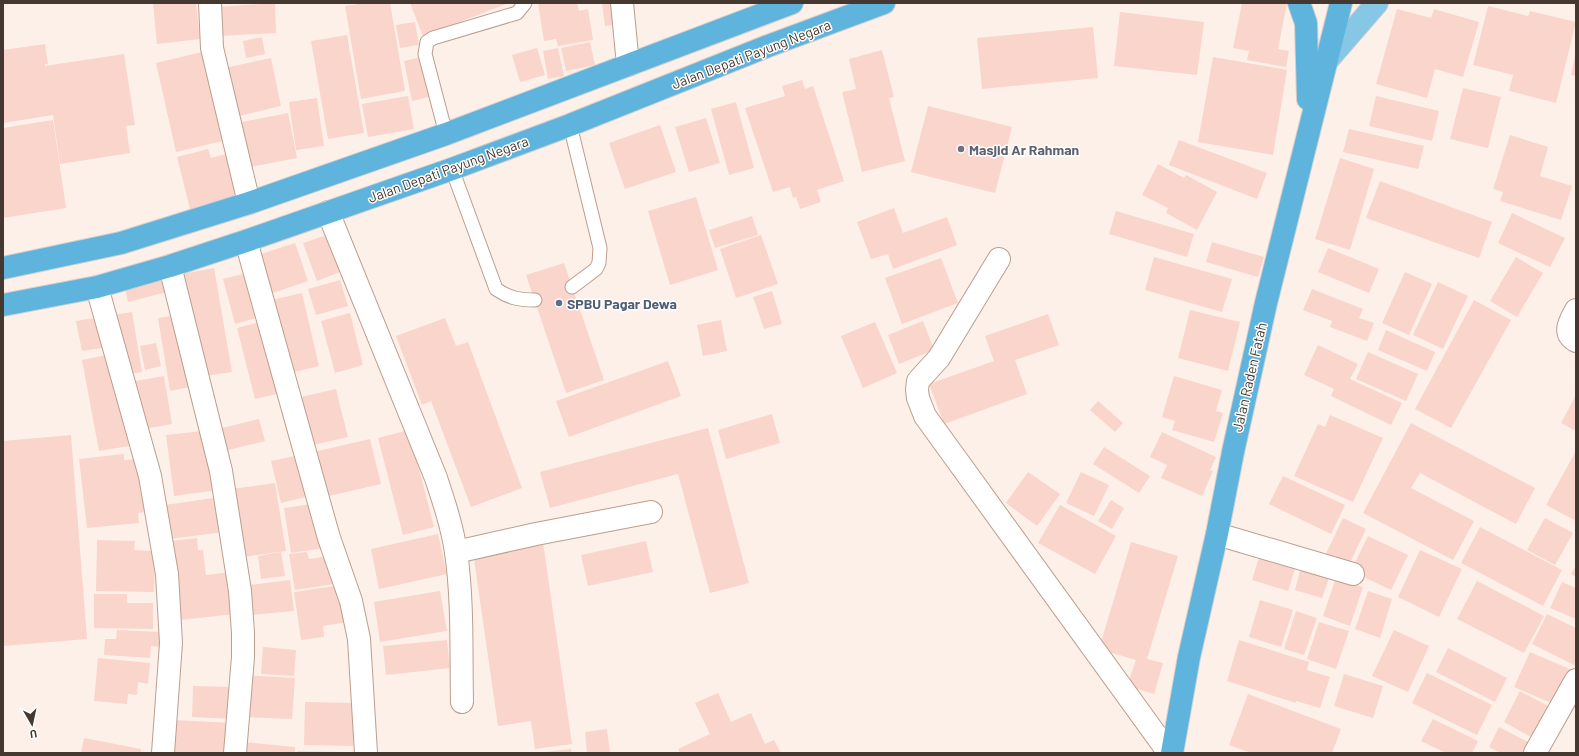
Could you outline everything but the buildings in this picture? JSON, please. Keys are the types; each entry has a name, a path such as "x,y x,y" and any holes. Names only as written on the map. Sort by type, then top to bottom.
{"highway":[{"path":"3,267 121,243 249,203 446,134 628,65 761,9 792,3"},
{"name":"Jalan Depati Payung Negara","path":"3,304 97,287 170,266 246,241 452,169 570,125 768,46 884,3"},
{"path":"1300,3 1306,23 1309,126"},
{"name":"Jalan Raden Fatah","path":"1170,753 1189,657 1217,534 1232,452 1266,303 1309,126 1341,3"}],"main road":[{"path":"1325,63 1377,3"}],"street":[{"path":"210,3 212,48 249,203"},
{"path":"622,3 628,65"},
{"path":"328,212 436,478 447,511 456,552 461,608 462,702"},
{"path":"246,241 329,538 350,601 359,639 366,753"},
{"path":"999,259 939,358 918,381 916,390 918,398 926,416 1170,753"},
{"path":"170,266 221,471 240,592 243,657 235,753"},
{"path":"97,287 150,476 167,574 171,643 163,753"},
{"path":"1576,310 1569,324 1568,332 1569,336 1576,341"},
{"path":"456,552 536,534 651,512"},
{"path":"1217,534 1353,574"},
{"path":"1535,753 1576,680"}],"lane":[{"path":"446,134 425,54 427,42 433,38 517,13 525,3"},
{"path":"570,125 600,248 599,263 596,269 572,287"},
{"path":"452,169 496,289 504,295 517,300 535,300"}],"place":[{"name":"Masjid Ar Rahman","path":"961,149"},
{"name":"SPBU Pagar Dewa","path":"559,303"}]}
